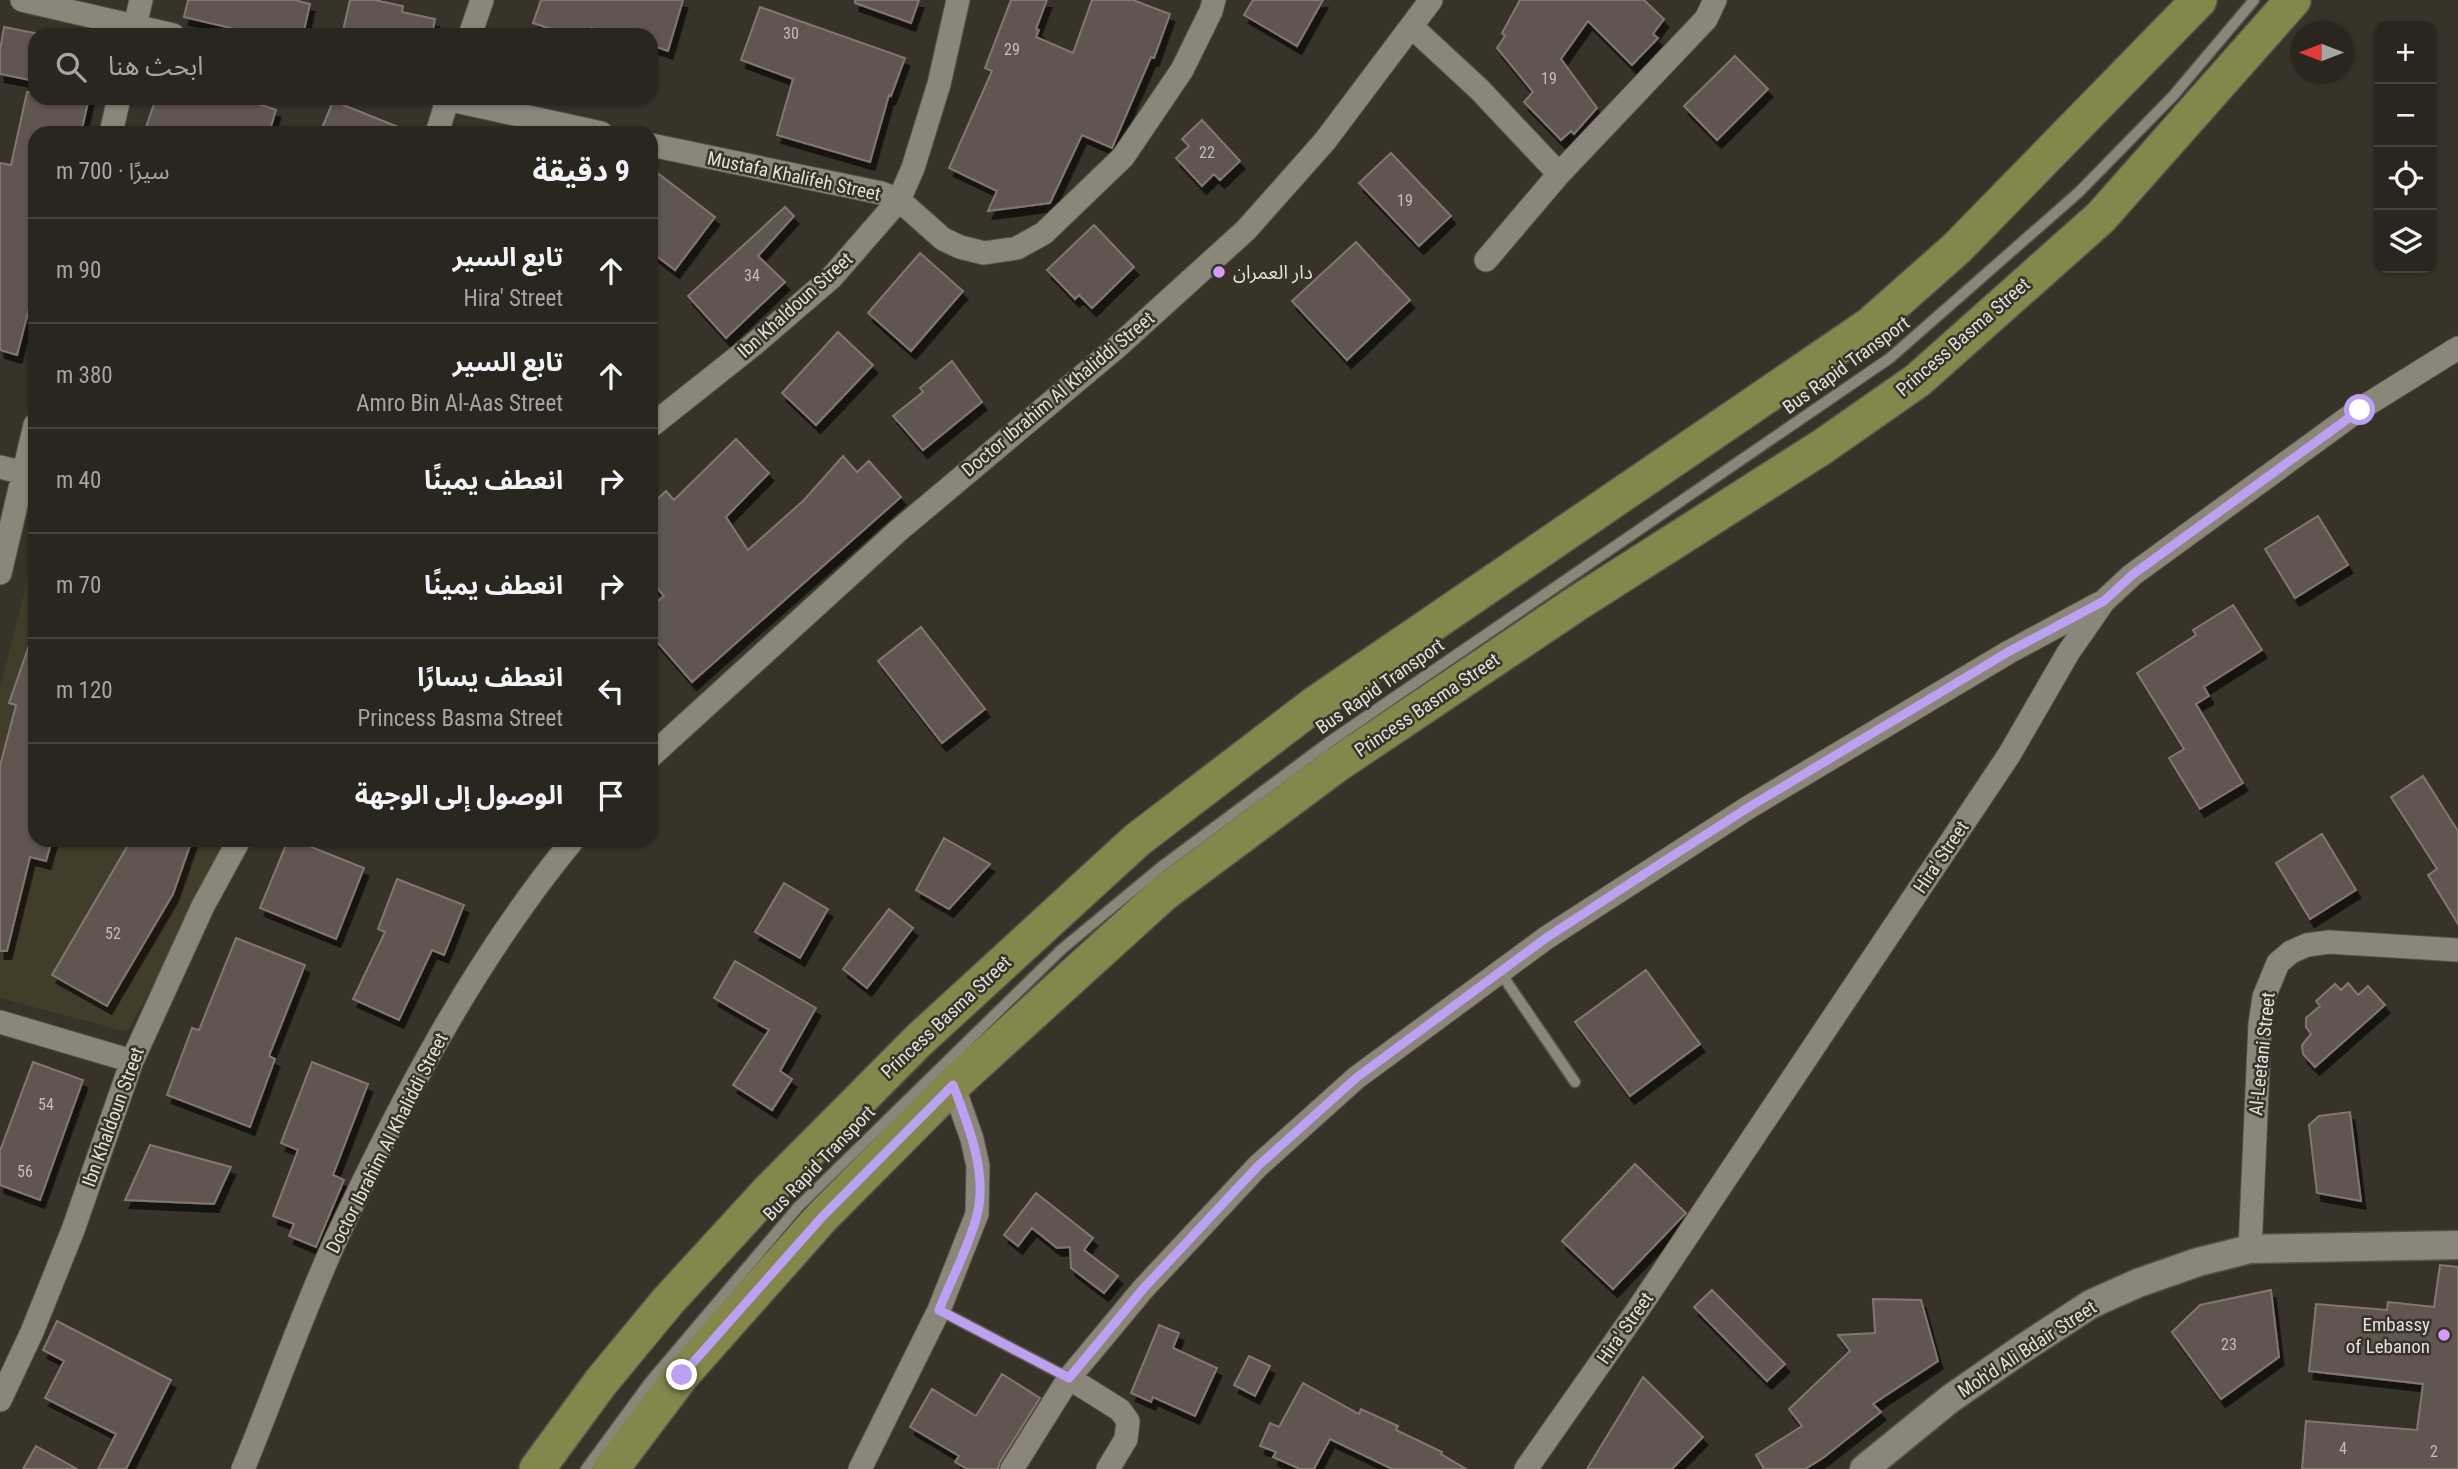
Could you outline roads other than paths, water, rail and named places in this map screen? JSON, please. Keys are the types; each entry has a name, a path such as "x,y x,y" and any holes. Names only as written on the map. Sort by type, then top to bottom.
{"main road":[{"name":"Princess Basma Street","path":"537,1469 601,1382 668,1301 767,1193 919,1040 1137,841 1315,704 1870,325 1957,248 2199,0"},
{"name":"Princess Basma Street","path":"611,1469 682,1375 813,1226 953,1085 1163,894 1336,765 1579,602 1822,447 1918,380 2101,216 2293,0"}],"street":[{"path":"22,0 124,28"},
{"path":"136,28 141,0"},
{"path":"472,28 482,0"},
{"name":"Ibn Khaldoun Street","path":"658,420 753,345 832,277 898,200 913,168 939,84 958,0"},
{"name":"Mustafa Khalifeh Street","path":"658,146 881,193 898,200 943,239 960,247 984,253 1017,248 1044,233 1122,157 1182,70 1214,0"},
{"name":"Doctor Ibrahim Al Khaliddi Street","path":"658,751 899,530 1117,347 1246,230 1325,141 1431,0"},
{"path":"1486,260 1559,174 1706,19 1715,0"},
{"path":"1412,27 1480,90 1559,174"},
{"path":"113,126 117,105"},
{"path":"439,126 443,105"},
{"path":"476,105 570,126"},
{"name":"Hira' Street","path":"1526,1469 1647,1296 2009,755 2068,653 2104,601 2132,575 2360,410 2458,348"},
{"path":"0,467 28,475"},
{"path":"0,573 28,478"},
{"path":"1012,1469 1069,1378 1143,1289 1258,1166 1356,1078 1546,938 1749,807 2008,652 2104,601"},
{"name":"Ibn Khaldoun Street","path":"0,1400 32,1332 74,1230 132,1061 203,906 235,847"},
{"name":"Doctor Ibrahim Al Khaliddi Street","path":"243,1469 336,1239 416,1080 511,921 568,847"},
{"name":"Al-Leetani Street","path":"2250,1249 2260,1024 2264,997 2278,963 2291,951 2307,945 2329,942 2458,950"},
{"path":"0,1022 132,1061"},
{"path":"860,1469 939,1310 977,1214 978,1166 972,1139 953,1085"},
{"name":"Moh'd Ali Bdair Street","path":"1864,1469 1950,1399 2022,1349 2091,1304 2138,1283 2198,1262 2250,1249 2458,1245"},
{"path":"1069,1378 1120,1410 1128,1421 1126,1439 1108,1469"}],"lane":[{"name":"Bus Rapid Transport","path":"586,1469 649,1382 798,1207 1062,949 1161,867 1329,742 1890,358 2079,192 2173,96 2254,0"},
{"path":"1500,972 1575,1082"},
{"path":"939,1310 1069,1378"}],"place":[{"name":"دار العمران","path":"1219,272"},
{"name":"Embassy of Lebanon","path":"2444,1335"}]}
